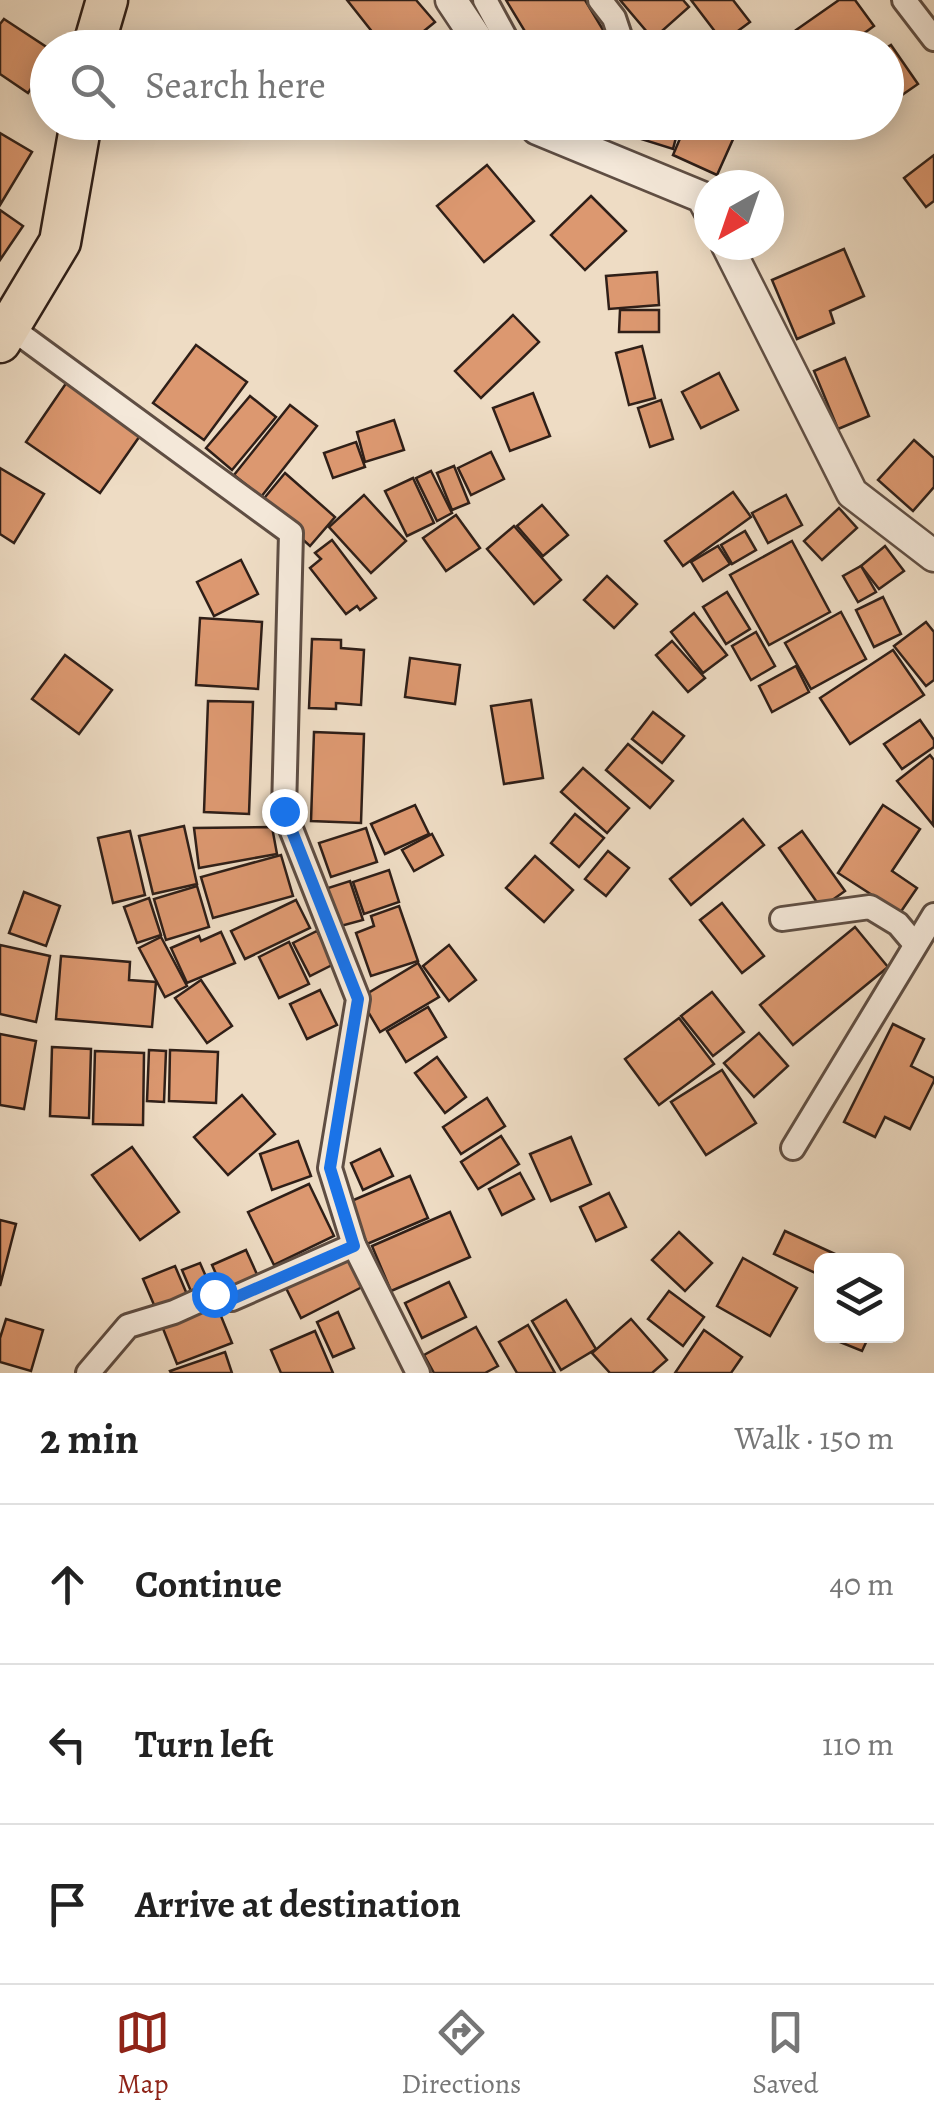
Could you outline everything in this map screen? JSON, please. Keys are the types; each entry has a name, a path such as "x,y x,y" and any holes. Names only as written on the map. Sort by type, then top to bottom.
{"highway":[{"path":"99,30 108,0"},
{"path":"5,335 60,242 78,140"}],"street":[{"path":"451,0 481,30"},
{"path":"486,0 492,30"},
{"path":"600,0 618,30"},
{"path":"904,0 934,39"},
{"path":"564,140 694,194"},
{"path":"735,260 852,493 934,556"},
{"path":"5,335 291,533 284,811 358,999 330,1168 354,1246 418,1373"},
{"path":"782,919 870,907 898,924 914,944"},
{"path":"793,1148 934,916"},
{"path":"88,1373 128,1326 214,1294 232,1299 354,1246"}],"building":[{"path":"347,0 416,0 435,22 425,30 371,30"},
{"path":"506,0 585,0 603,30 524,30"},
{"path":"620,0 683,0 689,7 663,30 645,30"},
{"path":"691,0 733,0 750,22 739,30 714,30"},
{"path":"839,0 855,0 874,26 869,30 796,30"},
{"path":"4,19 30,36 28,93 0,74 0,24"},
{"path":"904,64 918,84 904,94"},
{"path":"0,133 32,152 0,205"},
{"path":"644,140 675,140 673,149"},
{"path":"679,140 733,140 719,170 706,170 673,155"},
{"path":"934,155 934,201 926,207 904,178"},
{"path":"487,165 534,221 484,262 437,206"},
{"path":"591,196 626,231 585,270 551,235"},
{"path":"0,210 23,226 0,260"},
{"path":"844,249 864,296 830,311 834,323 797,339 772,280"},
{"path":"657,272 659,305 609,309 606,276"},
{"path":"620,310 659,310 659,332 619,332"},
{"path":"513,315 539,342 481,398 455,371"},
{"path":"196,345 247,382 204,440 153,403"},
{"path":"642,346 655,398 629,405 616,353"},
{"path":"845,358 869,416 838,429 814,371"},
{"path":"719,373 738,410 701,428 682,392"},
{"path":"69,379 144,430 100,493 26,442"},
{"path":"533,393 550,436 510,451 493,408"},
{"path":"250,396 276,417 232,470 206,448"},
{"path":"661,400 673,439 650,447 638,408"},
{"path":"290,405 317,426 261,497 234,475"},
{"path":"394,420 404,450 365,462 357,432"},
{"path":"914,440 934,458 934,487 913,511 878,480"},
{"path":"356,442 365,467 333,478 324,453"},
{"path":"491,452 504,479 471,495 458,468"},
{"path":"454,466 469,503 452,510 437,473"},
{"path":"0,468 44,494 14,543 0,534"},
{"path":"431,471 452,513 437,521 416,478"},
{"path":"285,473 335,517 310,546 261,502"},
{"path":"413,478 434,523 407,536 385,491"},
{"path":"733,492 751,517 683,566 665,541"},
{"path":"364,495 406,541 371,573 329,527"},
{"path":"786,495 802,525 768,543 752,513"},
{"path":"542,505 568,535 543,556 517,526"},
{"path":"839,508 857,528 822,560 804,541"},
{"path":"456,515 480,548 446,571 423,538"},
{"path":"514,526 561,580 534,604 487,549"},
{"path":"745,531 756,550 732,564 721,545"},
{"path":"332,540 376,598 360,610 357,606 346,614 310,568 321,559 315,553"},
{"path":"792,541 830,612 769,645 730,575"},
{"path":"718,546 730,564 703,581 691,562"},
{"path":"885,546 904,571 879,589 861,566"},
{"path":"241,560 258,594 214,616 197,582"},
{"path":"861,566 876,592 858,602 843,576"},
{"path":"607,576 637,604 614,628 584,600"},
{"path":"727,592 750,629 726,644 703,607"},
{"path":"883,597 901,634 874,647 856,610"},
{"path":"841,612 866,659 811,689 785,643"},
{"path":"694,613 727,655 703,673 671,632"},
{"path":"200,618 262,622 258,689 196,685"},
{"path":"926,622 934,632 934,680 926,686 894,646"},
{"path":"756,632 775,666 751,680 732,646"},
{"path":"312,639 341,640 341,648 364,650 361,705 336,703 336,709 309,708"},
{"path":"672,641 705,678 688,692 656,655"},
{"path":"893,650 924,695 850,744 820,698"},
{"path":"65,655 112,690 79,734 32,699"},
{"path":"410,658 460,665 455,704 405,697"},
{"path":"796,666 809,692 772,712 759,686"},
{"path":"531,700 543,778 504,784 491,706"},
{"path":"208,701 253,702 249,814 204,812"},
{"path":"653,712 684,736 662,763 632,739"},
{"path":"920,720 934,740 934,747 902,769 884,744"},
{"path":"314,732 364,734 361,823 311,821"},
{"path":"628,744 673,781 650,808 606,770"},
{"path":"930,755 934,760 933,825 897,781"},
{"path":"583,768 629,808 607,833 561,792"},
{"path":"415,805 429,834 385,854 371,824"},
{"path":"883,805 920,829 892,871 917,888 900,913 838,873"},
{"path":"575,814 604,838 579,867 551,843"},
{"path":"743,819 764,845 691,905 670,879"},
{"path":"184,826 197,884 153,894 139,836"},
{"path":"272,827 277,854 199,868 194,828"},
{"path":"366,828 377,862 331,877 319,843"},
{"path":"130,831 145,895 113,903 98,838"},
{"path":"802,831 845,891 821,908 779,848"},
{"path":"432,834 443,855 414,871 402,850"},
{"path":"608,851 629,868 606,896 585,879"},
{"path":"281,855 293,896 213,918 201,877"},
{"path":"535,856 573,890 544,922 506,888"},
{"path":"389,870 399,902 364,914 353,882"},
{"path":"350,881 363,920 337,927 325,889"},
{"path":"197,886 209,927 166,940 154,899"},
{"path":"24,892 60,906 46,946 9,933"},
{"path":"149,898 161,935 137,943 124,907"},
{"path":"296,900 310,928 245,959 231,931"},
{"path":"722,903 764,956 742,973 700,920"},
{"path":"399,906 418,961 371,976 356,933 374,926 371,916"},
{"path":"855,927 888,967 793,1045 760,1005"},
{"path":"317,931 334,964 310,976 293,943"},
{"path":"221,932 235,963 187,983 171,948"},
{"path":"161,937 187,986 165,997 139,948"},
{"path":"289,942 309,984 279,998 259,957"},
{"path":"0,945 50,956 36,1022 0,1014"},
{"path":"449,945 476,980 449,1001 423,966"},
{"path":"61,956 130,962 129,980 156,982 152,1027 56,1019"},
{"path":"418,963 439,997 380,1032 360,998"},
{"path":"201,980 232,1026 207,1043 175,998"},
{"path":"320,990 337,1025 307,1039 290,1004"},
{"path":"712,992 744,1032 713,1056 681,1016"},
{"path":"428,1007 446,1037 406,1062 387,1031"},
{"path":"679,1018 714,1064 659,1105 625,1059"},
{"path":"893,1024 924,1039 911,1066 934,1081 910,1129 885,1117 875,1137 844,1122"},
{"path":"759,1033 788,1066 754,1097 724,1063"},
{"path":"0,1034 36,1041 24,1109 0,1105"},
{"path":"52,1047 91,1049 89,1118 50,1116"},
{"path":"149,1050 166,1051 164,1102 147,1101"},
{"path":"170,1050 218,1052 216,1103 169,1101"},
{"path":"95,1051 144,1053 143,1125 93,1124"},
{"path":"437,1057 466,1097 445,1113 415,1073"},
{"path":"722,1070 756,1123 706,1155 671,1102"},
{"path":"242,1095 275,1134 228,1175 194,1137"},
{"path":"487,1098 505,1126 461,1154 443,1127"},
{"path":"501,1136 519,1164 478,1189 461,1162"},
{"path":"571,1137 591,1184 551,1201 530,1154"},
{"path":"298,1141 311,1176 272,1190 260,1154"},
{"path":"132,1147 179,1212 140,1240 92,1175"},
{"path":"380,1149 393,1176 363,1190 351,1163"},
{"path":"520,1173 534,1199 502,1215 489,1189"},
{"path":"410,1176 428,1218 367,1244 349,1202"},
{"path":"309,1184 334,1236 274,1265 248,1212"},
{"path":"609,1193 626,1227 596,1241 580,1207"},
{"path":"450,1212 470,1257 391,1291 372,1246"},
{"path":"0,1220 16,1224 0,1286"},
{"path":"785,1231 833,1253 814,1253 814,1272 774,1254"},
{"path":"679,1232 712,1263 685,1291 652,1260"},
{"path":"246,1250 260,1281 226,1296 212,1265"},
{"path":"347,1252 364,1286 301,1318 284,1284"},
{"path":"743,1258 797,1288 770,1336 717,1306"},
{"path":"200,1263 211,1288 193,1296 182,1270"},
{"path":"175,1266 189,1299 157,1312 143,1279"},
{"path":"449,1282 466,1317 422,1338 405,1303"},
{"path":"669,1291 704,1317 683,1346 648,1319"},
{"path":"214,1299 232,1343 177,1364 160,1321"},
{"path":"566,1300 596,1349 561,1370 532,1321"},
{"path":"338,1312 354,1348 333,1357 317,1322"},
{"path":"6,1319 43,1330 31,1371 0,1362 0,1338"},
{"path":"631,1319 667,1360 652,1373 610,1373 592,1353"},
{"path":"528,1325 555,1373 517,1373 499,1342"},
{"path":"476,1327 498,1366 485,1373 434,1373 424,1355"},
{"path":"704,1330 742,1357 731,1373 675,1373"},
{"path":"315,1331 333,1373 281,1373 271,1350"},
{"path":"842,1343 866,1343 862,1351"},
{"path":"225,1352 232,1373 170,1371"}],"route":[{"path":"214,1294 232,1299 354,1246 330,1168 358,999 284,811"}]}
